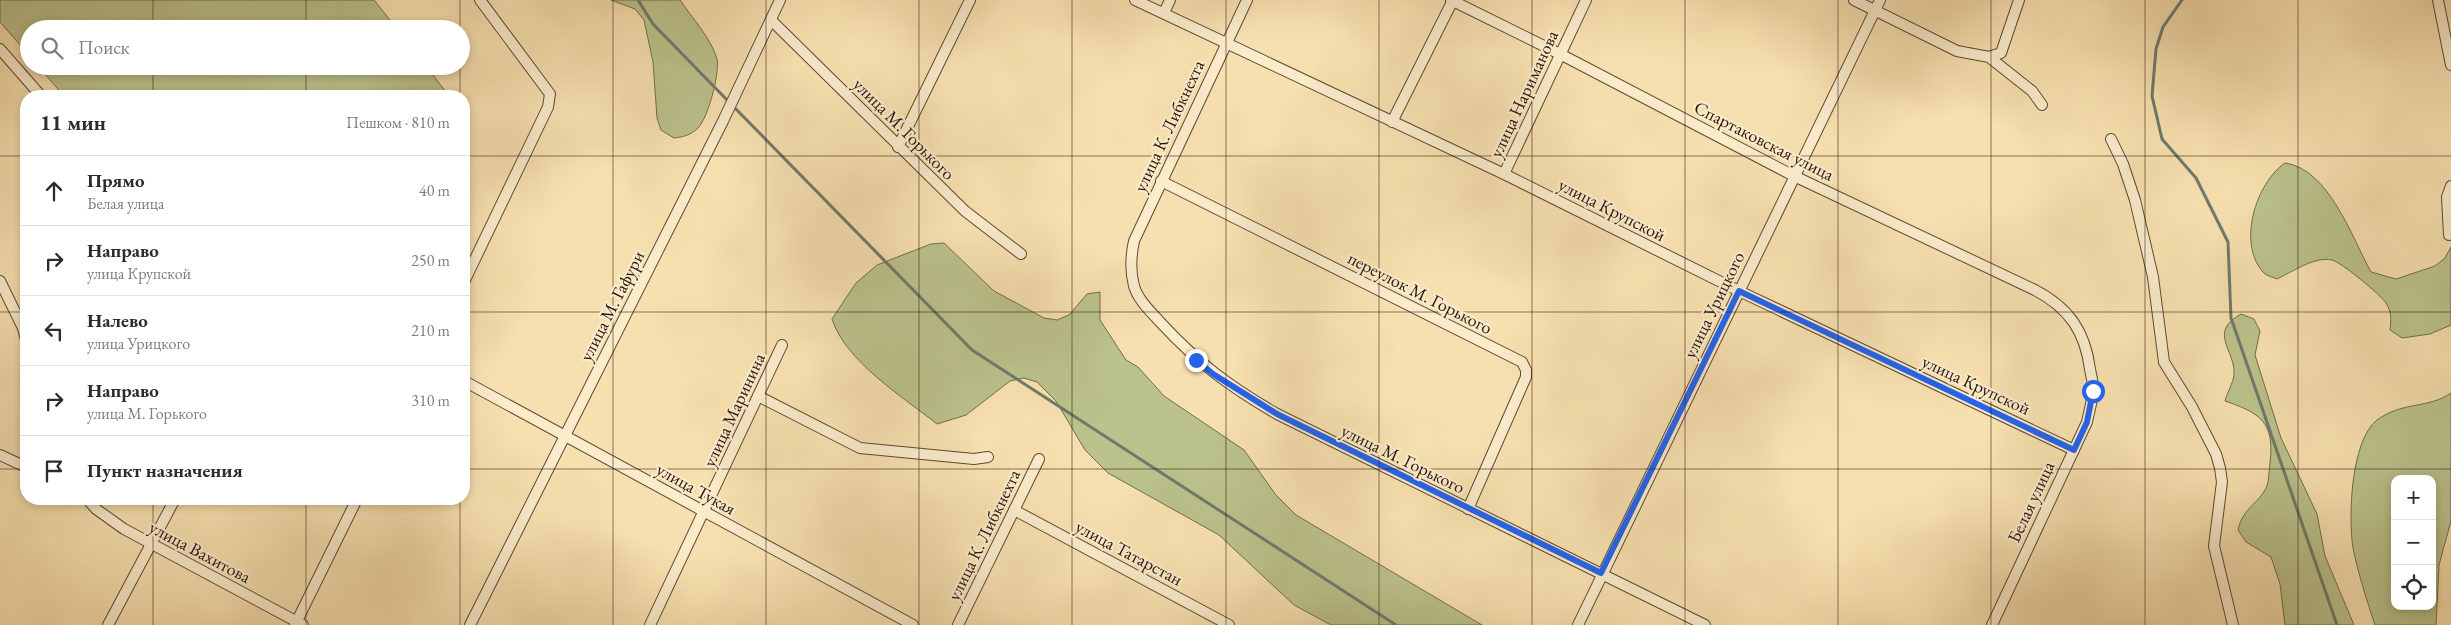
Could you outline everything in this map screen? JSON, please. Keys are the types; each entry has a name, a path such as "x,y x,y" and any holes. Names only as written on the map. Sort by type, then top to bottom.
{"street":[{"path":"470,270 548,107 550,94 480,0"},
{"name":"улица М. Гафури","path":"470,625 723,121 780,0"},
{"path":"898,146 970,0"},
{"name":"улица Крупской","path":"1135,0 1504,174 1739,291 2074,450"},
{"path":"1164,14 1170,0"},
{"name":"улица К. Либкнехта","path":"1132,269 1134,241 1247,0"},
{"path":"1392,122 1452,0"},
{"name":"Спартаковская улица","path":"1452,0 1794,176 2051,298 2062,308"},
{"name":"улица Нариманова","path":"1504,174 1586,0"},
{"path":"1854,0 1958,51 1989,58 2032,91 2042,105"},
{"name":"улица Урицкого","path":"1578,625 1601,573 1880,0"},
{"path":"1989,58 2000,53 2019,0"},
{"path":"2438,0 2451,65"},
{"name":"улица М. Горького","path":"770,20 965,211 1021,254"},
{"path":"0,49 20,72"},
{"path":"23,75 36,90"},
{"path":"2111,139 2123,164 2135,200 2152,269 2164,362 2192,407 2216,454 2220,468 2222,482 2214,546 2233,625"},
{"name":"переулок М. Горького","path":"1161,181 1522,362 1526,370 1526,377 1468,509"},
{"path":"2449,234 2447,197 2451,186"},
{"name":"улица М. Горького","path":"1132,269 1136,292 1151,312 1196,360 1213,374 1277,414 1705,625"},
{"path":"0,281 20,326"},
{"name":"Белая улица","path":"1992,625 2087,422 2093,391 2087,347 2077,326 2062,308"},
{"name":"улица Маринина","path":"650,625 782,345"},
{"name":"улица Тукая","path":"470,384 913,625"},
{"path":"758,396 860,448 974,459 988,456"},
{"path":"0,455 20,464"},
{"name":"улица К. Либкнехта","path":"958,625 1039,459"},
{"name":"улица Вахитова","path":"93,505 117,524 150,544 298,624"},
{"path":"108,625 171,505"},
{"path":"298,624 354,505"},
{"name":"улица Татарстан","path":"1014,510 1229,625"}],"green space":[{"path":"0,0 374,0 390,20 20,20 20,45 0,22"},
{"path":"611,0 680,0 706,36 717,59 717,74 706,115 702,123 693,132 674,138 661,130 657,118 653,62 644,20 635,9"},
{"path":"46,75 433,75 444,90 59,90"},
{"path":"2285,163 2301,168 2327,191 2347,224 2371,272 2396,279 2435,266 2445,258 2451,247 2451,325 2430,334 2402,338 2390,330 2390,313 2383,299 2352,272 2332,260 2325,259 2311,262 2277,279 2264,273 2255,260 2251,246 2253,214 2266,184"},
{"path":"944,243 994,291 1044,318 1057,320 1069,315 1087,294 1100,292 1100,320 1126,360 1138,367 1164,396 1244,450 1276,495 1296,515 1482,625 1331,625 1294,605 1219,535 1108,473 1085,450 1056,401 1037,382 1024,378 1010,381 966,415 937,424 892,390 862,364 839,335 832,319 856,283 877,265 931,244"},
{"path":"2241,314 2254,319 2260,331 2255,355 2281,438 2317,514 2325,556 2354,625 2285,625 2280,584 2271,557 2246,542 2238,530 2240,522 2247,511 2267,486 2271,449 2270,438 2262,421 2248,410 2225,401 2234,375 2224,335 2231,321"},
{"path":"2451,393 2451,521 2439,565 2436,625 2375,625 2353,548 2351,518 2353,480 2357,461 2368,430 2377,420 2396,410 2433,401"}],"waterway":[{"path":"638,0 653,24 729,102"},
{"path":"2182,0 2163,27 2156,49 2152,96 2162,139 2196,178 2228,242 2231,318 2337,625"},
{"path":"733,106 972,350 1396,625"}],"route":[{"path":"1196,360 1246,396 1277,414 1338,446 1601,573 1739,291 2074,450 2087,422 2093,391"}]}
